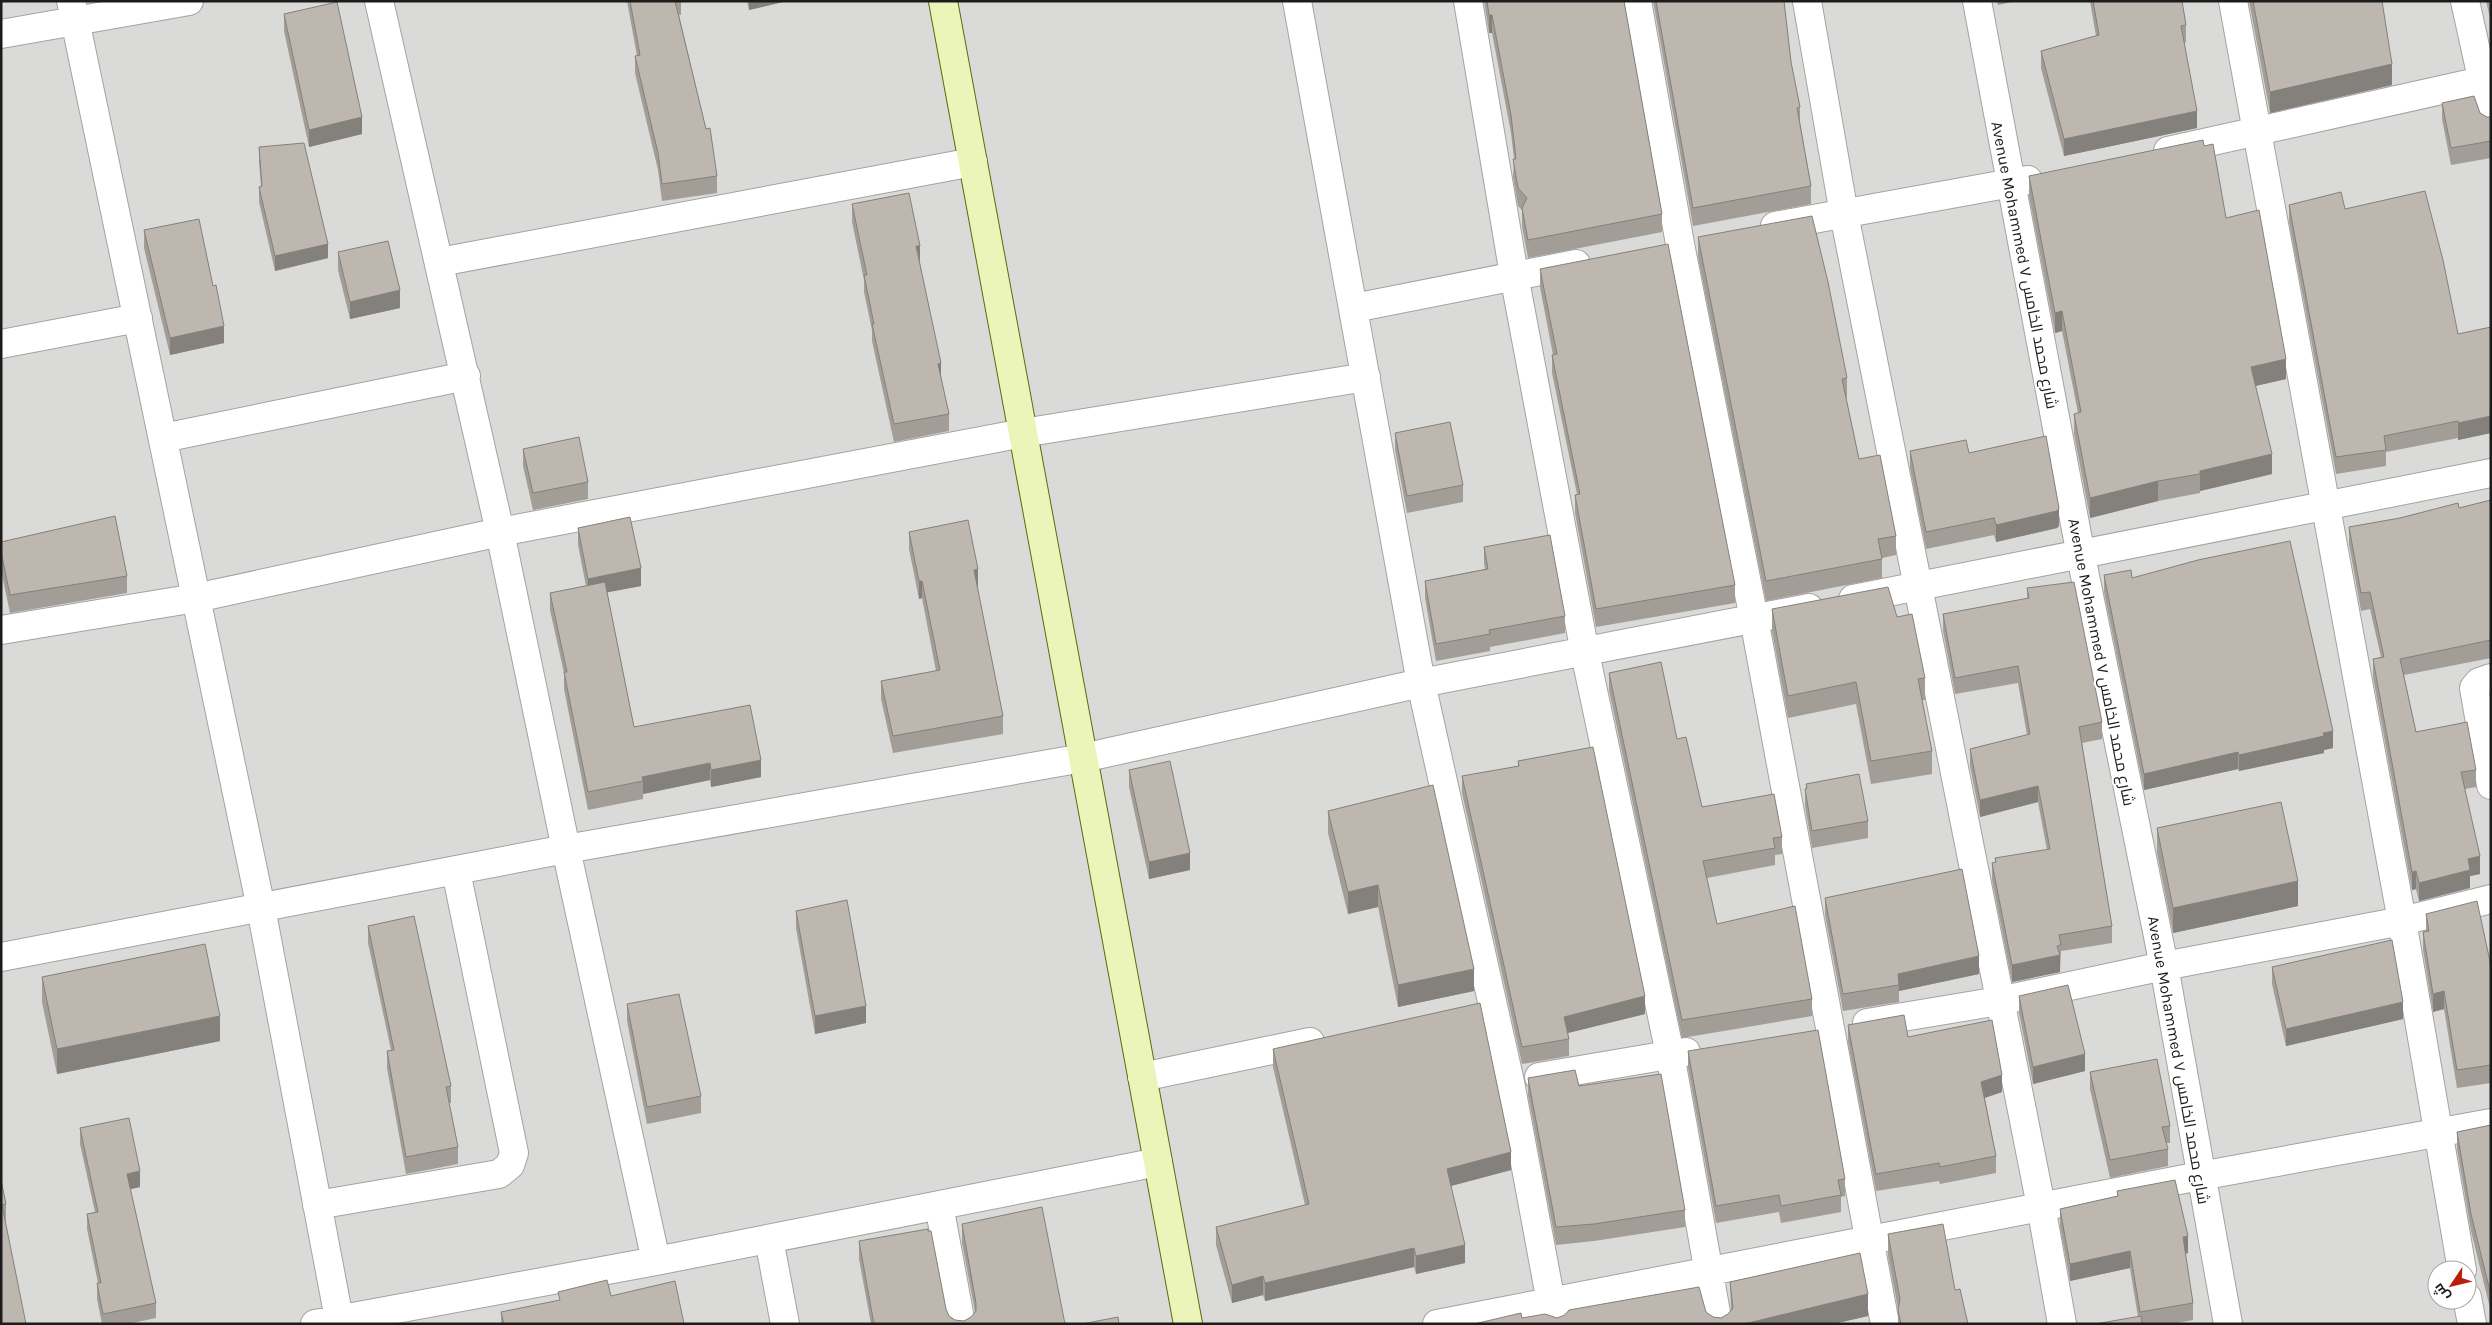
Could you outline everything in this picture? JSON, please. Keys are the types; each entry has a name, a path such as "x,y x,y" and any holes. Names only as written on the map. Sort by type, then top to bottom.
{"street":[{"path":"1,34 73,11 189,1"},
{"path":"379,1 466,376 566,850 656,1262"},
{"path":"943,1 1188,1324"},
{"path":"1296,1 1354,308 1420,683 1510,1082 1553,1313"},
{"path":"1468,1 1514,276 1585,652 1670,1054 1718,1324"},
{"path":"1637,1 1680,244 1754,619 1885,1324"},
{"path":"1807,1 1844,214 2041,1206 2062,1324"},
{"name":"Avenue Mohammed V شارع محمد الخامس","path":"1977,1 2081,556 2164,966 2200,1176 2228,1324"},
{"path":"2233,1 2327,505 2402,921 2460,1260"},
{"path":"2466,1 2487,80 2491,119"},
{"path":"73,11 261,908 317,1205 331,1322 656,1262 1158,1162"},
{"path":"2142,156 2487,80"},
{"path":"440,262 973,162"},
{"path":"1748,231 2057,174"},
{"path":"1651,249 1709,238"},
{"path":"1354,308 1602,258"},
{"path":"1,344 138,318"},
{"path":"163,438 466,376"},
{"path":"1,630 196,598 500,532 1023,433 1366,377"},
{"path":"1,957 566,850 1083,758 1420,683 2081,556 2491,473"},
{"path":"2491,678 2479,682 2474,688 2491,785"},
{"path":"317,1205 499,1174 510,1166 514,1153 456,871"},
{"path":"1802,1034 1999,1001 2164,966 2402,921 2491,899"},
{"path":"1463,1009 1492,1003"},
{"path":"1142,1077 1337,1036"},
{"path":"1510,1082 1708,1048"},
{"path":"1437,1324 1553,1313 1709,1271 2041,1206 2491,1123"},
{"path":"940,1205 961,1324"},
{"path":"769,1239 785,1324"},
{"path":"2469,1310 2472,1324"}],"shaded area":[{"path":"1,1 2491,1 2491,1324 1,1324"}],"building":[{"path":"630,1 675,1 706,129 710,128 717,176 662,184 658,153 635,56 640,55"},
{"path":"1487,1 1624,1 1662,214 1528,240 1522,208 1527,198 1518,188 1513,159 1516,159 1511,115 1492,15 1489,15"},
{"path":"1656,1 1784,1 1791,62 1800,107 1797,108 1811,186 1693,208"},
{"path":"2093,1 2182,1 2186,25 2181,26 2197,111 2064,139 2041,51 2099,35"},
{"path":"2253,1 2382,1 2392,64 2270,92"},
{"path":"337,2 362,117 309,130 284,14"},
{"path":"2474,96 2480,113 2491,117 2491,141 2451,148 2442,103"},
{"path":"2203,140 2204,146 2213,144 2226,218 2259,210 2286,359 2251,367 2272,454 2200,471 2200,474 2158,481 2090,498 2074,414 2081,412 2062,311 2055,313 2029,176"},
{"path":"304,143 328,244 275,256 259,187 262,186 259,147"},
{"path":"2425,191 2443,260 2458,334 2491,327 2491,416 2384,436 2386,450 2336,457 2289,205 2341,192 2345,209"},
{"path":"909,193 920,246 916,246 941,363 938,364 949,414 894,424 872,324 874,324 864,275 867,275 852,204"},
{"path":"1812,216 1828,282 1847,378 1842,379 1859,459 1880,455 1896,536 1878,539 1882,559 1766,581 1698,237"},
{"path":"199,219 213,286 216,285 224,326 170,338 144,230"},
{"path":"388,241 400,290 350,302 338,252"},
{"path":"1668,244 1735,585 1596,609 1575,495 1580,494 1552,355 1557,354 1540,269"},
{"path":"1450,422 1463,485 1407,496 1395,433"},
{"path":"2046,436 2059,508 2057,511 1996,525 1994,518 1926,532 1910,451 1966,440 1969,453"},
{"path":"579,437 588,482 533,493 523,449"},
{"path":"2491,500 2491,640 2400,659 2416,732 2467,722 2476,770 2461,772 2480,856 2468,859 2470,870 2419,883 2416,871 2412,872 2373,659 2384,657 2370,592 2361,593 2349,527 2400,518 2458,503 2459,508"},
{"path":"115,516 127,576 10,595 1,552 1,542"},
{"path":"630,517 641,568 588,579 578,528"},
{"path":"968,520 978,569 974,570 1003,716 893,736 881,681 940,670 922,581 919,581 909,532"},
{"path":"1550,535 1565,616 1489,630 1490,634 1436,644 1425,581 1488,569 1484,547"},
{"path":"2290,541 2333,731 2323,733 2324,736 2239,755 2238,752 2144,774 2104,575 2131,570 2132,578 2198,560"},
{"path":"605,582 634,727 750,705 761,760 711,770 710,763 642,777 643,781 588,792 564,672 567,672 550,593"},
{"path":"2074,582 2102,722 2079,727 2112,926 2059,935 2061,945 2057,946 2060,955 2012,965 1992,863 1996,862 1995,858 2050,849 2038,786 1980,800 1970,749 2030,734 2018,666 1955,678 1943,614 2029,598 2027,588"},
{"path":"1888,587 1897,617 1912,614 1925,678 1918,679 1932,751 1871,761 1856,682 1788,696 1772,609"},
{"path":"1661,662 1677,739 1686,737 1702,807 1774,794 1782,837 1773,838 1775,848 1703,861 1717,924 1795,906 1812,999 1682,1020 1609,673"},
{"path":"1593,747 1645,996 1564,1017 1569,1039 1522,1047 1462,776 1519,766 1518,761"},
{"path":"1170,761 1190,853 1149,862 1129,770"},
{"path":"1859,774 1868,821 1812,831 1805,789 1807,788 1806,784"},
{"path":"1433,785 1474,969 1398,985 1378,885 1348,892 1328,811"},
{"path":"2281,802 2298,881 2173,908 2157,828"},
{"path":"1962,869 1979,956 1898,974 1899,985 1843,994 1825,898"},
{"path":"847,900 866,1006 815,1016 796,911"},
{"path":"2477,901 2491,966 2491,1065 2457,1070 2444,991 2433,994 2423,932 2429,931 2426,914"},
{"path":"414,916 451,1086 446,1087 458,1147 406,1157 387,1051 394,1050 368,926"},
{"path":"2392,940 2403,1002 2286,1029 2272,967"},
{"path":"205,944 220,1016 57,1049 42,977"},
{"path":"2068,985 2085,1054 2033,1067 2019,996"},
{"path":"679,994 701,1096 647,1107 627,1004"},
{"path":"1480,1003 1511,1152 1447,1169 1465,1245 1416,1256 1414,1248 1265,1283 1263,1276 1232,1285 1216,1227 1309,1204 1273,1049"},
{"path":"1904,1015 1908,1037 1992,1020 2002,1075 1981,1082 1996,1156 1940,1167 1939,1163 1876,1174 1848,1025"},
{"path":"1818,1030 1845,1179 1838,1180 1841,1195 1781,1206 1779,1195 1716,1206 1688,1051"},
{"path":"2157,1059 2170,1126 2162,1127 2168,1149 2110,1160 2090,1072"},
{"path":"1575,1070 1579,1086 1661,1074 1685,1210 1594,1224 1556,1227 1528,1078"},
{"path":"129,1118 140,1171 127,1174 156,1303 103,1314 97,1283 101,1283 87,1214 98,1212 80,1128"},
{"path":"2491,1125 2491,1295 2471,1214 2457,1132"},
{"path":"1,1180 6,1204 2,1205 26,1324 1,1324"},
{"path":"2175,1180 2188,1236 2183,1237 2193,1303 2140,1312 2130,1251 2070,1264 2060,1209 2118,1196 2117,1191"},
{"path":"1042,1207 1065,1324 874,1324 859,1241 928,1229 928,1231 931,1231 946,1309 949,1316 955,1320 964,1321 976,1311 976,1303 962,1224"},
{"path":"1943,1224 1955,1290 1960,1289 1968,1324 1901,1324 1898,1310 1900,1299 1888,1234"},
{"path":"1860,1253 1868,1294 1744,1324 1474,1324 1521,1313 1522,1318 1545,1314 1557,1318 1565,1315 1569,1310 1699,1287 1706,1312 1713,1317 1721,1318 1733,1308 1730,1282"},
{"path":"607,1280 611,1296 675,1281 684,1324 504,1324 501,1312 560,1300 558,1292"},
{"path":"2141,1316 2142,1324 2095,1324"},
{"path":"1118,1317 1119,1324 1082,1324"}]}
